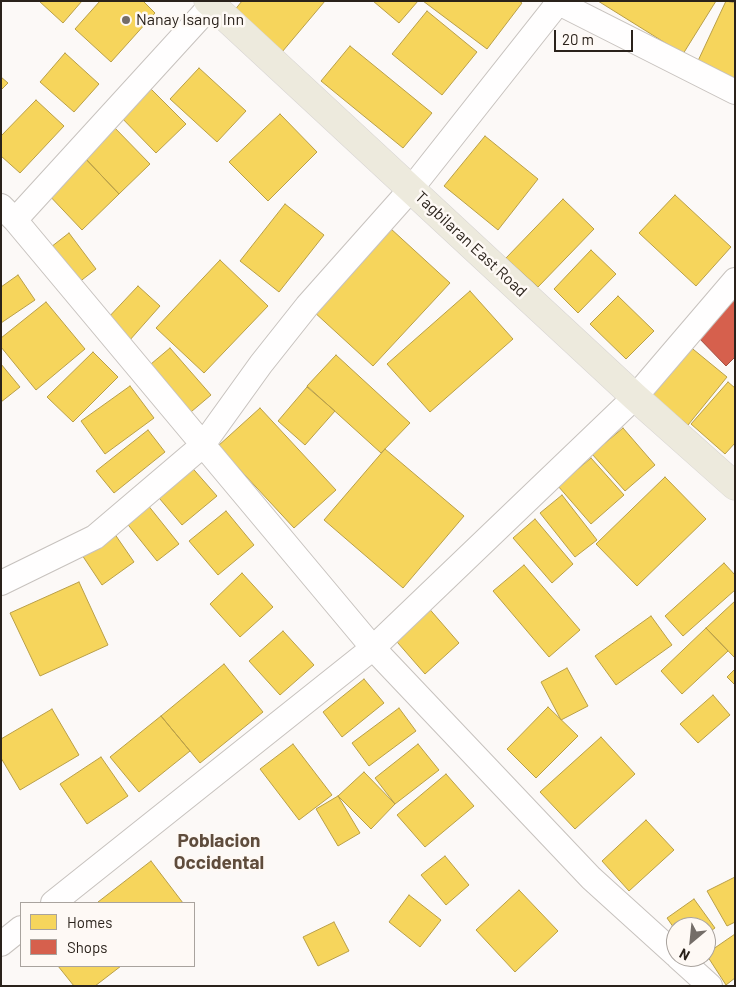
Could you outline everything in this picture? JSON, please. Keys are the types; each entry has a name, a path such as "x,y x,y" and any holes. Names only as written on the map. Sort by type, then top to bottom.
{"main road":[{"name":"Tagbilaran East Road","path":"211,2 635,397 735,486"}],"street":[{"path":"211,2 8,213 373,648 591,878 666,946"},
{"path":"1,583 95,537 202,446 261,364 307,306 411,189 556,2 735,92"},
{"path":"54,902 373,648 635,397 735,280"},
{"path":"1,944 20,929"},
{"path":"689,967 710,986"}],"building: Homes":[{"path":"39,1 82,1 63,23"},
{"path":"100,1 143,1 155,13 111,62 75,29"},
{"path":"242,1 325,1 282,52 234,11"},
{"path":"373,1 418,1 399,23"},
{"path":"423,1 519,1 522,3 487,49"},
{"path":"598,1 716,1 683,54"},
{"path":"726,1 735,3 735,80 697,63"},
{"path":"427,11 477,52 442,95 392,54"},
{"path":"350,46 432,113 403,148 321,81"},
{"path":"65,53 99,84 74,112 40,82"},
{"path":"199,68 246,111 217,142 170,99"},
{"path":"1,77 8,83 1,90"},
{"path":"145,83 186,124 156,153 115,111"},
{"path":"36,100 64,126 20,173 1,156 1,136"},
{"path":"280,114 317,152 268,201 229,162"},
{"path":"113,126 150,164 119,194 83,156"},
{"path":"485,136 538,179 498,230 444,186"},
{"path":"83,156 119,194 82,230 45,191"},
{"path":"675,195 731,247 696,286 639,233"},
{"path":"563,199 594,229 538,287 506,258"},
{"path":"285,204 324,235 279,292 240,261"},
{"path":"390,228 450,283 373,366 313,311"},
{"path":"69,233 96,269 78,283 51,247"},
{"path":"591,250 616,274 578,313 554,289"},
{"path":"220,260 268,306 204,373 156,328"},
{"path":"18,275 35,300 1,323 1,287"},
{"path":"138,286 160,306 129,341 106,320"},
{"path":"470,291 513,339 430,412 387,364"},
{"path":"618,296 654,331 626,359 590,324"},
{"path":"46,302 85,349 36,390 1,347 1,338"},
{"path":"688,345 727,377 688,425 649,392"},
{"path":"170,348 211,395 185,417 145,369"},
{"path":"93,352 118,377 73,422 47,397"},
{"path":"336,355 410,423 381,453 307,386"},
{"path":"1,364 20,387 1,402"},
{"path":"728,382 735,388 735,443 725,454 691,424"},
{"path":"130,386 154,418 105,454 81,421"},
{"path":"307,387 335,411 305,445 278,421"},
{"path":"260,408 336,490 294,528 218,446"},
{"path":"623,428 655,465 625,491 592,454"},
{"path":"148,430 165,452 114,493 96,471"},
{"path":"385,449 464,516 403,588 324,520"},
{"path":"591,458 624,495 591,524 558,486"},
{"path":"188,463 217,496 182,525 154,492"},
{"path":"665,477 706,519 637,586 596,544"},
{"path":"562,495 597,540 575,557 540,513"},
{"path":"143,499 179,544 157,561 121,516"},
{"path":"226,511 254,545 218,575 189,541"},
{"path":"535,519 573,564 552,583 513,538"},
{"path":"112,530 134,562 102,585 80,552"},
{"path":"724,563 735,575 735,590 683,636 665,616"},
{"path":"524,565 580,630 549,657 493,591"},
{"path":"242,573 273,607 240,637 210,604"},
{"path":"79,582 108,645 40,676 10,613"},
{"path":"735,601 735,658 706,628"},
{"path":"426,605 459,643 425,674 391,635"},
{"path":"651,616 672,645 616,685 595,656"},
{"path":"706,628 728,651 682,694 661,671"},
{"path":"283,631 314,665 280,695 249,661"},
{"path":"224,664 263,712 200,763 161,716"},
{"path":"567,668 588,706 561,720 541,682"},
{"path":"735,669 735,685 727,677"},
{"path":"364,679 384,703 342,737 323,712"},
{"path":"713,695 730,715 698,743 680,724"},
{"path":"548,707 578,736 536,778 507,749"},
{"path":"399,708 416,731 369,766 352,743"},
{"path":"52,709 79,755 20,790 1,758 1,739"},
{"path":"161,716 190,751 139,792 110,757"},
{"path":"601,737 635,774 575,829 540,792"},
{"path":"293,744 332,795 299,820 260,769"},
{"path":"418,744 439,770 395,804 375,778"},
{"path":"101,757 128,796 87,824 60,784"},
{"path":"364,772 395,804 371,829 338,796"},
{"path":"446,774 474,806 425,847 397,815"},
{"path":"338,796 360,833 338,846 316,809"},
{"path":"646,820 674,850 629,891 602,861"},
{"path":"445,856 469,885 446,905 421,875"},
{"path":"151,861 182,902 98,902"},
{"path":"735,877 735,922 727,926 707,891"},
{"path":"519,890 558,931 515,972 476,930"},
{"path":"409,895 441,920 420,947 389,922"},
{"path":"694,899 707,917 668,917"},
{"path":"334,922 349,951 318,966 303,937"},
{"path":"735,934 735,978 726,985 714,967 716,967 716,947"},
{"path":"59,967 120,967 95,986 74,986"}],"building: Shops":[{"path":"735,298 735,357 726,366 696,335"}],"place":[{"name":"Nanay Isang Inn","path":"126,20"}],"district":[{"name":"Poblacion Occidental","path":"219,852"}]}
